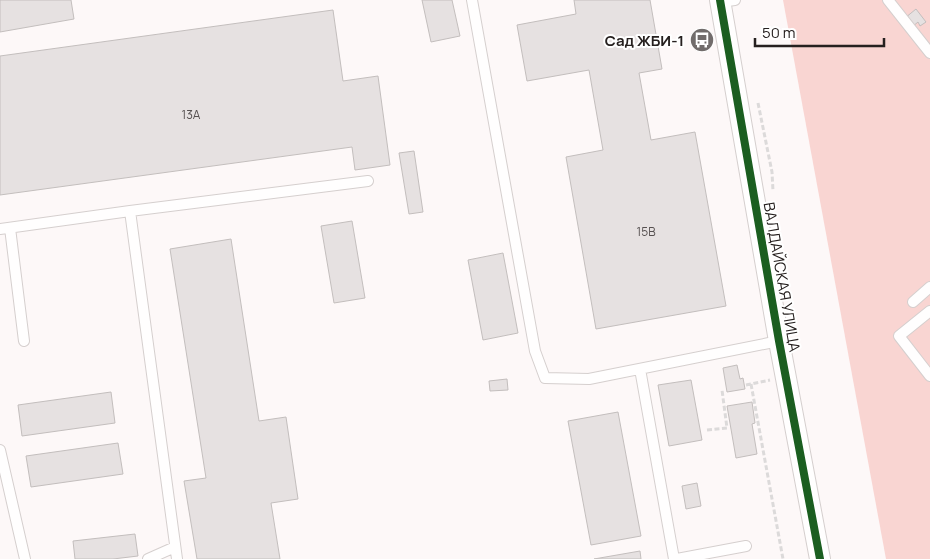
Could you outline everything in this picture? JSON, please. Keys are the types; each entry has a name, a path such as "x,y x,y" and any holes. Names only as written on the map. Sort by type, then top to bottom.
{"street":[{"name":"ВАЛДАЙСКАЯ УЛИЦА","path":"725,1 779,342 820,559"}],"lane":[{"path":"472,0 536,352 544,378 589,379 779,342"},
{"path":"888,0 930,53"},
{"path":"24,341 5,228 368,181"},
{"path":"130,211 177,559"},
{"path":"913,302 930,287"},
{"path":"930,311 898,336 930,376"},
{"path":"640,369 676,559 746,546"},
{"path":"0,450 25,559"},
{"path":"148,559 175,547"}],"path":[{"path":"751,384 783,559"},
{"path":"707,430 727,428 722,390"}],"shaded area":[{"path":"783,0 930,0 930,559 886,559"}],"building":[{"path":"0,0 71,0 74,19 0,32"},
{"path":"422,0 452,0 460,36 431,42"},
{"path":"574,0 650,0 662,69 639,73 651,140 695,132 726,306 596,329 566,157 603,150 589,70 527,81 517,25 576,14"},
{"path":"916,9 926,22 920,26 918,22 912,27 905,18"},
{"path":"333,10 343,81 378,76 390,165 355,170 352,147 0,195 0,56"},
{"path":"414,151 423,212 409,214 399,153"},
{"path":"352,221 365,298 334,303 321,226"},
{"path":"231,239 259,421 286,417 298,499 271,503 280,559 197,559 184,481 206,478 170,249"},
{"path":"503,253 518,333 483,340 468,260"},
{"path":"737,365 740,379 743,378 745,389 727,392 723,368"},
{"path":"507,379 508,390 490,391 489,381"},
{"path":"691,380 702,440 669,446 658,385"},
{"path":"111,392 115,423 22,436 18,405"},
{"path":"752,402 755,423 752,424 757,454 736,458 727,406"},
{"path":"618,412 641,536 591,545 568,421"},
{"path":"118,443 123,474 31,487 26,456"},
{"path":"697,483 701,506 686,509 682,486"},
{"path":"135,534 138,556 113,559 75,559 73,541"},
{"path":"640,551 641,559 594,559"}],"cycle path":[{"path":"720,0 779,341 820,559"}],"place":[{"name":"Сад ЖБИ-1","path":"702,40"}]}
